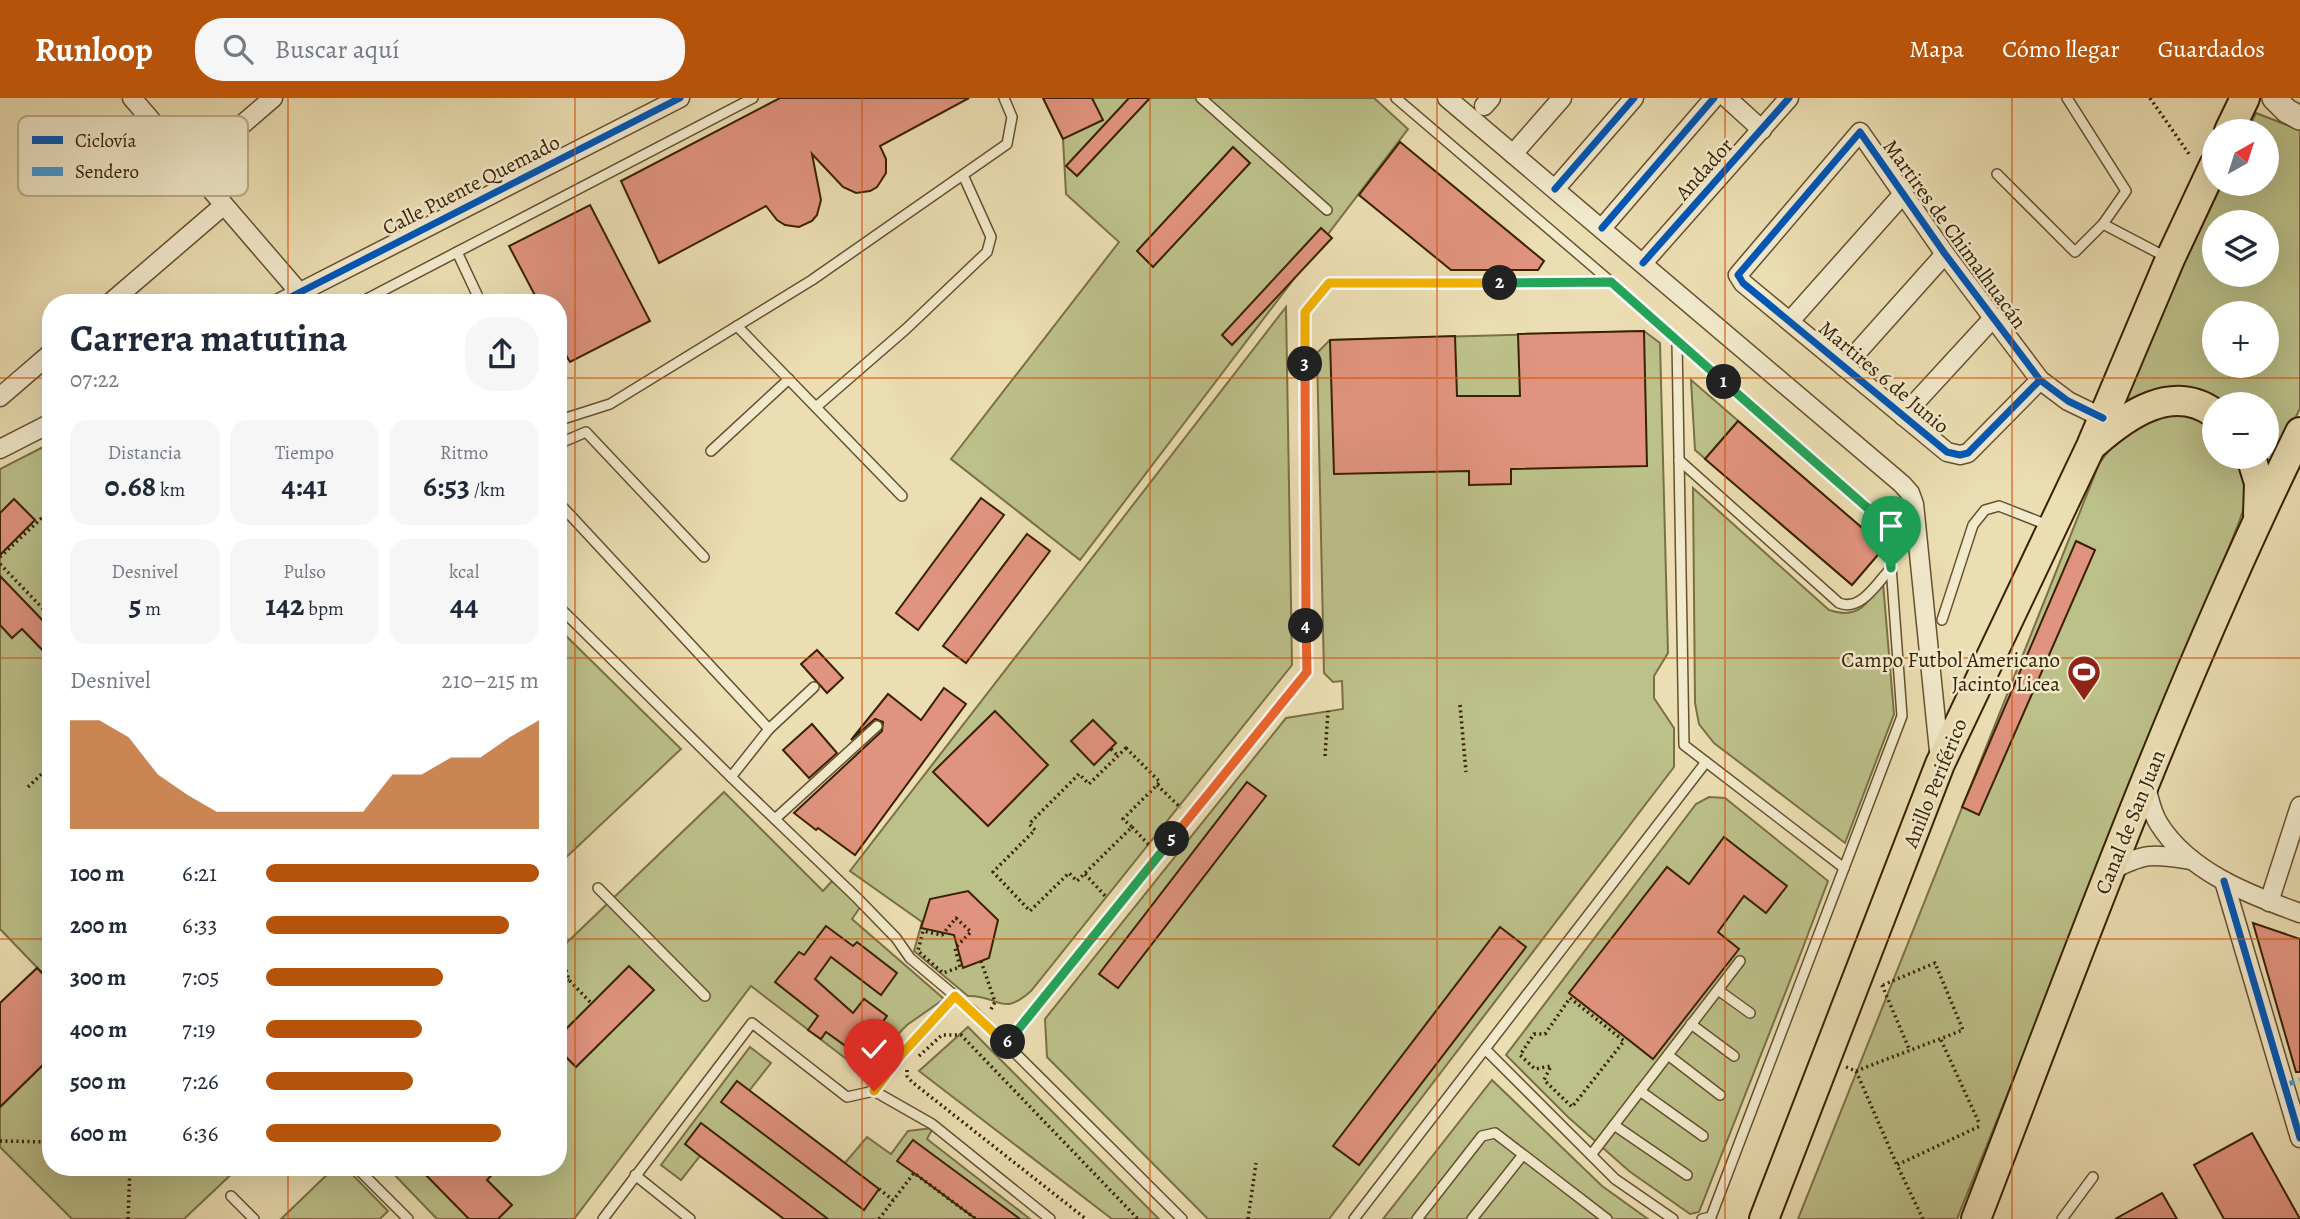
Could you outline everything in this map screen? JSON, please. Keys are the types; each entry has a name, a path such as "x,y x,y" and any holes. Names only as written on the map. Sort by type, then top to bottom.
{"main road":[{"path":"2235,119 2245,98"},
{"name":"Anillo Periférico","path":"1764,1219 1827,1058 1871,980 1940,764 2091,446 2170,259 2202,160"},
{"path":"2091,446 2119,422 2150,405 2180,401 2202,407"},
{"name":"Canal de San Juan","path":"1976,1219 2145,783 2259,517 2300,432"},
{"path":"2255,469 2259,483 2259,517"}],"street":[{"path":"132,98 147,116"},
{"path":"248,120 273,98"},
{"name":"Calle Puente Quemado","path":"310,294 680,98"},
{"path":"1447,98 1892,475 1910,494 1914,504 1940,764"},
{"path":"1513,154 1562,98"},
{"path":"1555,189 1634,98"},
{"name":"Andador","path":"1602,228 1713,98"},
{"name":"Andador","path":"1727,98 1762,130"},
{"name":"Andador","path":"1643,263 1789,98"},
{"path":"2274,98 2287,111 2300,118"},
{"name":"Martires de Chimalhuacán","path":"1738,275 1860,132 1945,254 2040,380 2068,401 2103,418"},
{"path":"1790,321 1902,194"},
{"path":"216,196 299,294"},
{"path":"120,294 224,205"},
{"path":"1844,368 1945,254"},
{"name":"Martires 6 de Junio","path":"1738,275 1743,283 1947,452 1960,455 1968,453 2040,380"},
{"path":"1903,416 1994,317"},
{"path":"0,397 42,361"},
{"path":"0,449 42,428"},
{"path":"2145,783 2158,824 2192,860 2224,881 2300,913"},
{"path":"2269,902 2300,806"},
{"path":"2110,871 2147,855 2192,860"},
{"path":"2224,881 2300,1138"}],"lane":[{"path":"376,294 753,98"},
{"path":"567,418 610,404 812,280 1007,144 1012,117 1004,98"},
{"path":"1202,98 1327,210"},
{"path":"1395,98 1611,282 1888,526 1902,716 1712,1217 1702,1219"},
{"path":"1997,174 2075,252 2103,225 2126,191 2067,98"},
{"path":"816,407 906,329 988,252 991,236 963,175"},
{"path":"2103,225 2170,259"},
{"path":"457,252 477,294"},
{"path":"1006,1044 1307,672 1305,312 1329,283 1611,282"},
{"path":"737,326 902,496"},
{"path":"1677,341 1684,745 1844,868"},
{"path":"711,451 789,379"},
{"path":"567,440 586,432 704,557"},
{"path":"1679,460 1839,603 1848,606 1858,604 1891,568"},
{"path":"1942,620 1973,525 1985,510 1999,506 2052,527"},
{"path":"567,512 769,729"},
{"path":"567,615 857,898 896,938 910,958 983,1021 1182,1219"},
{"path":"731,777 769,729 814,687"},
{"path":"775,819 877,726"},
{"path":"1354,1219 1706,762"},
{"path":"598,888 705,996"},
{"path":"1591,1155 1740,961"},
{"path":"1718,990 1750,1013"},
{"path":"603,1219 752,1023 847,1097 874,1091 901,1055 955,996"},
{"path":"1691,1024 1734,1056"},
{"path":"1485,1049 1615,1179 1673,1219"},
{"path":"1668,1055 1720,1095"},
{"path":"874,1091 932,1124 1050,1219"},
{"path":"1640,1091 1703,1136"},
{"path":"1614,1125 1687,1175"},
{"path":"1417,1219 1482,1136 1495,1133 1607,1219"},
{"path":"1472,1219 1522,1156"},
{"path":"635,1175 690,1219"},
{"path":"365,1176 408,1219"},
{"path":"2062,1219 2093,1177"},
{"path":"231,1196 254,1219"}],"path":[{"path":"2150,98 2202,160"},
{"path":"0,557 42,518"},
{"path":"0,564 42,608"},
{"path":"1460,705 1466,772"},
{"path":"1325,756 1328,711"},
{"path":"1132,827 1077,881 1069,873 1030,911 993,872 1035,830 1029,824 1079,774 1089,784 1126,748 1160,782 1123,818 1132,827 1159,855"},
{"path":"1111,749 1118,756"},
{"path":"28,787 42,774"},
{"path":"1157,785 1191,816"},
{"path":"1085,874 1116,908"},
{"path":"956,918 971,932 956,948 960,967 943,973 918,951 923,931 943,935 956,918"},
{"path":"981,961 995,1002 983,1021"},
{"path":"1856,1071 1910,1051 1963,1030 1935,963 1871,980 1910,1051"},
{"path":"567,973 569,980 592,1003"},
{"path":"1570,998 1624,1041 1573,1107 1544,1080 1551,1066 1535,1069 1520,1055 1534,1034 1545,1034 1570,998"},
{"path":"1086,1219 912,1082 907,1076 907,1070 912,1063 942,1035 961,1035 1138,1219"},
{"path":"1941,1039 1980,1126 2007,1139"},
{"path":"1827,1058 1856,1071 1923,1219"},
{"path":"1897,1165 1980,1126"},
{"path":"0,1141 42,1142"},
{"path":"1248,1219 1256,1163"},
{"path":"879,1219 914,1173 976,1219"},
{"path":"128,1219 130,1176"},
{"path":"880,1189 894,1200"}],"green space":[{"path":"1043,98 1374,98 1408,129 1080,560 951,459 1119,242 1066,194 1063,139"},
{"path":"2256,113 2272,119 2253,119"},
{"path":"2279,122 2300,130 2300,408 2279,453 2279,392 2202,392 2202,401 2155,394 2117,403 2202,226 2202,287 2279,287 2279,210 2210,210 2216,196 2279,196"},
{"path":"1286,307 1292,665 1031,991 1021,999 1006,1004 968,996 914,951 922,922 850,871"},
{"path":"1644,331 1660,343 1668,653 1654,676 1654,698 1674,728 1674,767 1329,1219 1208,1219 1047,1057 1045,1019 1286,718 1343,709 1342,681 1333,682 1324,673 1317,353 1330,340"},
{"path":"1691,380 1884,547 1852,585 1695,450"},
{"path":"2169,414 2202,418 2202,469 2243,469 2249,493 1957,1219 1798,1219 2099,464 2118,438 2141,421"},
{"path":"42,448 42,973 0,929 0,469"},
{"path":"1693,488 1829,610 1848,613 1861,608 1883,583 1894,714 1845,843 1714,743 1699,724 1695,703"},
{"path":"567,637 681,749 567,857"},
{"path":"724,792 823,891 832,881 861,906 852,919 944,999 907,1025 862,1071 751,986 574,1219 437,1219 396,1176 567,1176 567,942"},
{"path":"1709,797 1725,798 1828,881 1699,1212 1690,1214 1629,1171 1568,1117 1506,1055 1696,804"},
{"path":"968,1027 1159,1219 1112,1219 919,1071"},
{"path":"750,1047 771,1063 749,1091 845,1163 867,1137 891,1154 908,1131 933,1128 927,1139 1030,1219 784,1219 700,1156 681,1180 661,1165"},
{"path":"42,1066 42,1176 229,1176 184,1219 72,1219 0,1147 0,1107"},
{"path":"1492,1080 1602,1186 1648,1219 1383,1219"},
{"path":"326,1176 354,1176 388,1211 380,1219 281,1219"}],"building":[{"path":"780,98 969,98 880,146 886,159 886,173 877,187 870,191 856,193 843,187 812,154 821,200 817,215 812,221 799,227 785,225 777,220 766,206 659,263 621,181"},
{"path":"1043,98 1092,98 1103,120 1063,139"},
{"path":"1129,98 1150,98 1077,176 1066,166"},
{"path":"1400,142 1544,261 1538,270 1451,270 1359,195"},
{"path":"1233,147 1250,163 1153,267 1137,251"},
{"path":"590,205 650,321 570,362 567,357 567,294 534,294 509,246"},
{"path":"1321,228 1332,238 1232,345 1222,335"},
{"path":"1644,331 1647,466 1511,469 1511,484 1469,485 1469,471 1334,474 1330,340 1455,336 1457,396 1520,396 1518,334"},
{"path":"1738,421 1882,545 1883,549 1852,585 1705,459"},
{"path":"981,498 1004,515 918,630 896,613"},
{"path":"14,499 35,520 0,555 0,513"},
{"path":"1027,534 1050,551 966,663 943,646"},
{"path":"2076,541 2095,550 1979,815 1962,807"},
{"path":"0,576 42,620 42,650 22,629 12,638 0,625"},
{"path":"817,650 843,678 827,693 801,664"},
{"path":"944,688 966,704 855,855 794,813 882,731 883,722 875,719 851,740 888,694 921,720"},
{"path":"995,711 1048,765 988,826 933,772"},
{"path":"1093,720 1116,743 1094,765 1071,741"},
{"path":"812,724 837,753 809,778 783,750"},
{"path":"1247,782 1266,796 1118,988 1099,974"},
{"path":"1724,837 1787,886 1766,913 1744,896 1718,932 1739,949 1653,1059 1569,993 1667,867 1689,884"},
{"path":"968,891 998,920 989,958 963,968 954,935 921,928 930,899"},
{"path":"2253,923 2300,939 2300,1072 2296,1072"},
{"path":"826,926 853,946 857,942 897,973 881,995 831,957 815,979 853,1013 864,999 887,1016 858,1055 826,1032 821,1039 808,1030 818,1016 775,982 799,952 804,955"},
{"path":"1500,927 1526,947 1359,1165 1333,1146"},
{"path":"629,966 654,990 576,1067 567,1058 567,1028"},
{"path":"37,968 42,973 42,1066 0,1107 0,1003"},
{"path":"737,1081 879,1189 864,1210 721,1102"},
{"path":"701,1123 828,1219 784,1219 700,1156 685,1144"},
{"path":"2252,1133 2300,1219 2224,1219 2194,1165"},
{"path":"913,1140 1020,1219 976,1219 897,1161"},
{"path":"427,1176 491,1176 487,1180 512,1205 498,1219 469,1219"},
{"path":"2162,1193 2177,1219 2115,1219"}],"marked path":[{"path":"2285,1085 2300,1080"}],"cycle path":[{"path":"297,294 680,98"},
{"path":"1555,189 1634,98"},
{"path":"1602,228 1714,98"},
{"path":"1643,263 1789,98"},
{"path":"2040,380 1968,453 1960,455 1947,452 1743,283 1738,275 1860,132 1945,254 2040,380 2068,401 2103,418"},
{"path":"2224,881 2300,1138"}],"place":[{"name":"Campo Futbol Americano Jacinto Licea","path":"2084,702"}],"route":[{"path":"874,1091 901,1055 955,996 1006,1044 1307,672 1305,312 1329,283 1611,282 1888,526 1891,568"}]}
